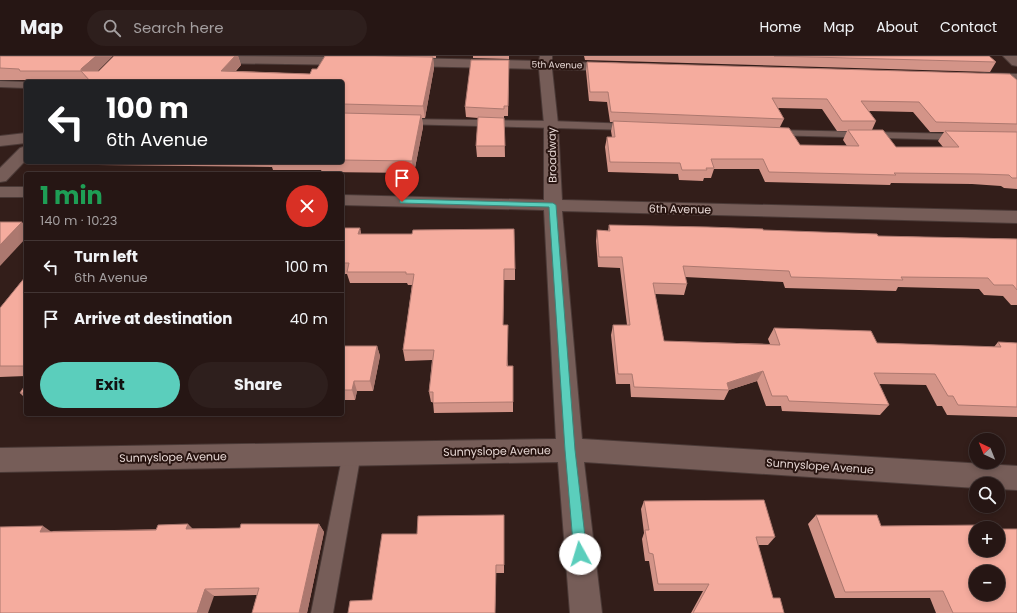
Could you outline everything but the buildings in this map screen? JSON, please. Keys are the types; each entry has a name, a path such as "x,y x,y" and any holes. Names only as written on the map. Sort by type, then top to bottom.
{"street":[{"path":"1009,56 1017,62"},
{"path":"201,58 366,62"},
{"name":"5th Avenue","path":"389,62 545,60 632,67"},
{"name":"Broadway","path":"545,60 551,124 553,205 570,450 586,613"},
{"path":"970,76 1017,78"},
{"path":"0,141 24,138"},
{"path":"0,177 24,153"},
{"path":"0,192 24,192"},
{"name":"6th Avenue","path":"344,200 1017,217"},
{"name":"Sunnyslope Avenue","path":"0,460 570,450 1017,478"}],"lane":[{"path":"0,84 24,85"},
{"path":"390,122 551,124 640,128"},
{"path":"765,132 969,137"},
{"path":"322,613 352,453"}],"route":[{"path":"402,202 553,205 570,450 580,554"}]}
